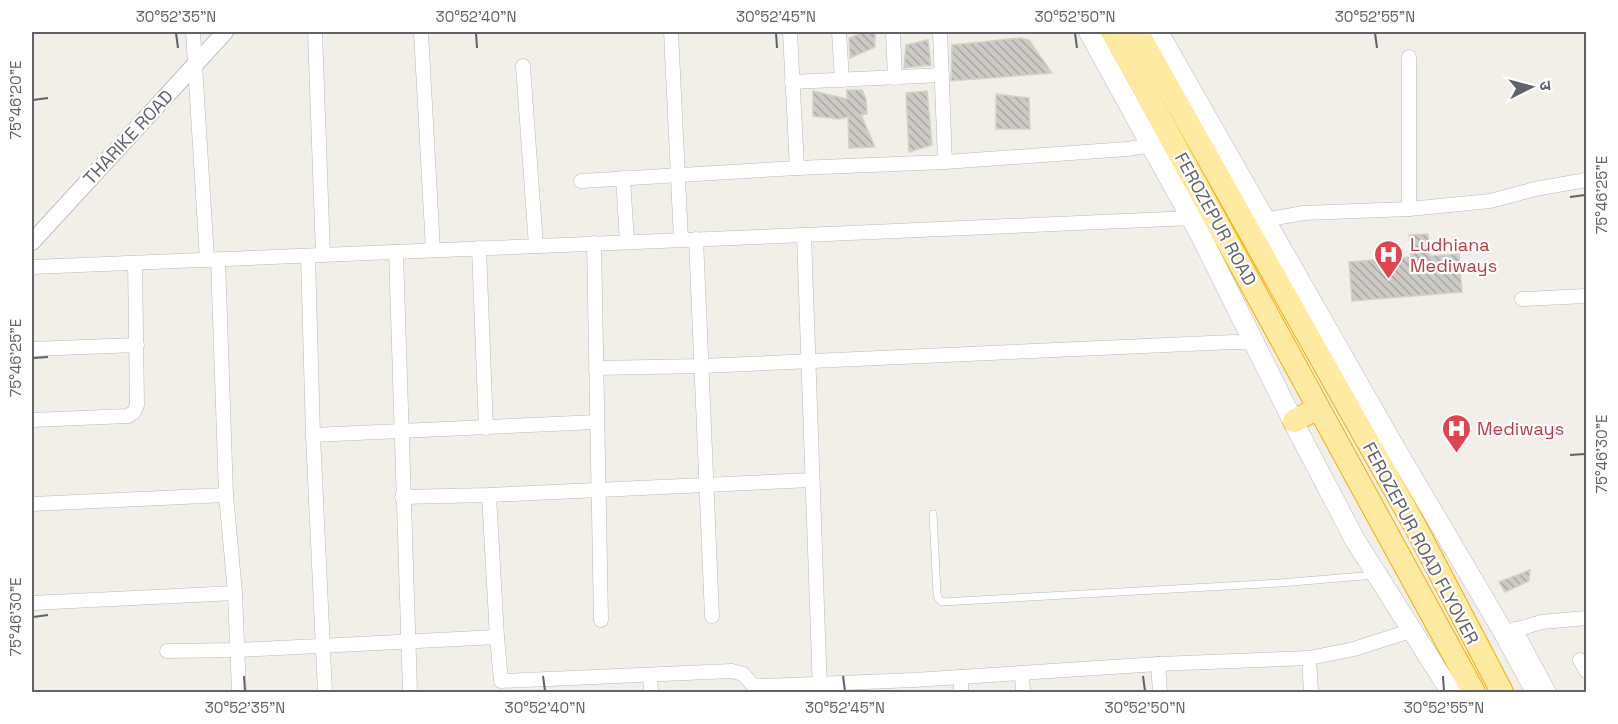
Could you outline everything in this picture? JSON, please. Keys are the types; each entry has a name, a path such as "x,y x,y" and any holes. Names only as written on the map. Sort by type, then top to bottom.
{"highway":[{"name":"FEROZEPUR ROAD","path":"1113,32 1318,408"},
{"name":"FEROZEPUR ROAD","path":"1137,32 1349,388"},
{"name":"FEROZEPUR ROAD FLYOVER","path":"1349,388 1413,524 1502,693"},
{"path":"1294,421 1318,408"},
{"name":"FEROZEPUR ROAD FLYOVER","path":"1318,408 1474,693"}],"main road":[{"path":"1089,32 1192,218 1355,540 1450,693"},
{"path":"1158,32 1264,220 1349,388 1509,631 1536,693"}],"street":[{"path":"193,32 212,260 226,495 235,593 239,693"},
{"name":"THARIKE ROAD","path":"32,242 225,32"},
{"path":"315,32 322,255"},
{"path":"421,32 433,250"},
{"path":"671,32 681,240"},
{"path":"790,32 796,168"},
{"path":"839,32 842,80"},
{"path":"893,32 895,78"},
{"path":"940,32 945,162"},
{"path":"1408,209 1409,57"},
{"path":"523,66 536,246"},
{"path":"792,82 942,75"},
{"path":"581,181 945,162 1127,149 1152,145"},
{"path":"623,178 627,242"},
{"path":"1264,220 1304,213 1408,209 1490,201 1535,189 1587,180"},
{"path":"32,267 1192,218"},
{"path":"804,235 819,688"},
{"path":"696,239 712,616"},
{"path":"594,243 601,621"},
{"path":"479,248 486,428"},
{"path":"396,252 410,693"},
{"path":"308,255 313,435 325,693"},
{"path":"32,417 128,416 134,412 137,405 135,263"},
{"path":"1522,299 1587,296"},
{"path":"596,368 702,366 1255,343"},
{"path":"32,349 137,345"},
{"path":"313,435 597,422"},
{"path":"402,497 812,480"},
{"path":"32,504 226,495"},
{"path":"489,495 501,687 650,675 739,671 750,688 765,686 819,688 915,686 961,677 1158,664 1309,658 1354,649 1413,630"},
{"path":"32,603 235,593"},
{"path":"1549,693 1509,631 1542,622 1587,618"},
{"path":"166,651 238,650 497,637"},
{"path":"1309,658 1311,693"},
{"path":"1158,664 1160,693"},
{"path":"1022,673 1023,693"},
{"path":"650,675 651,693"},
{"path":"961,677 961,693"}],"lane":[{"path":"933,514 937,593 942,602 1280,583 1378,575"}],"building":[{"path":"865,32 875,32 875,47 850,58 849,38"},
{"path":"1020,38 1029,40 1052,73 951,81 952,45"},
{"path":"928,40 931,65 904,68 906,45"},
{"path":"847,90 862,90 866,99 867,114 861,115 875,147 849,148 848,117 839,119 813,116 813,91 847,99"},
{"path":"927,91 932,145 909,152 906,93"},
{"path":"996,94 1029,98 1030,129 996,129"},
{"path":"1428,234 1430,256 1459,254 1462,292 1352,301 1349,262 1411,257 1409,235"},
{"path":"1530,570 1529,581 1505,592 1499,582"}],"place":[{"name":"Ludhiana Mediways","path":"1389,280"},
{"name":"Mediways","path":"1456,454"}]}
